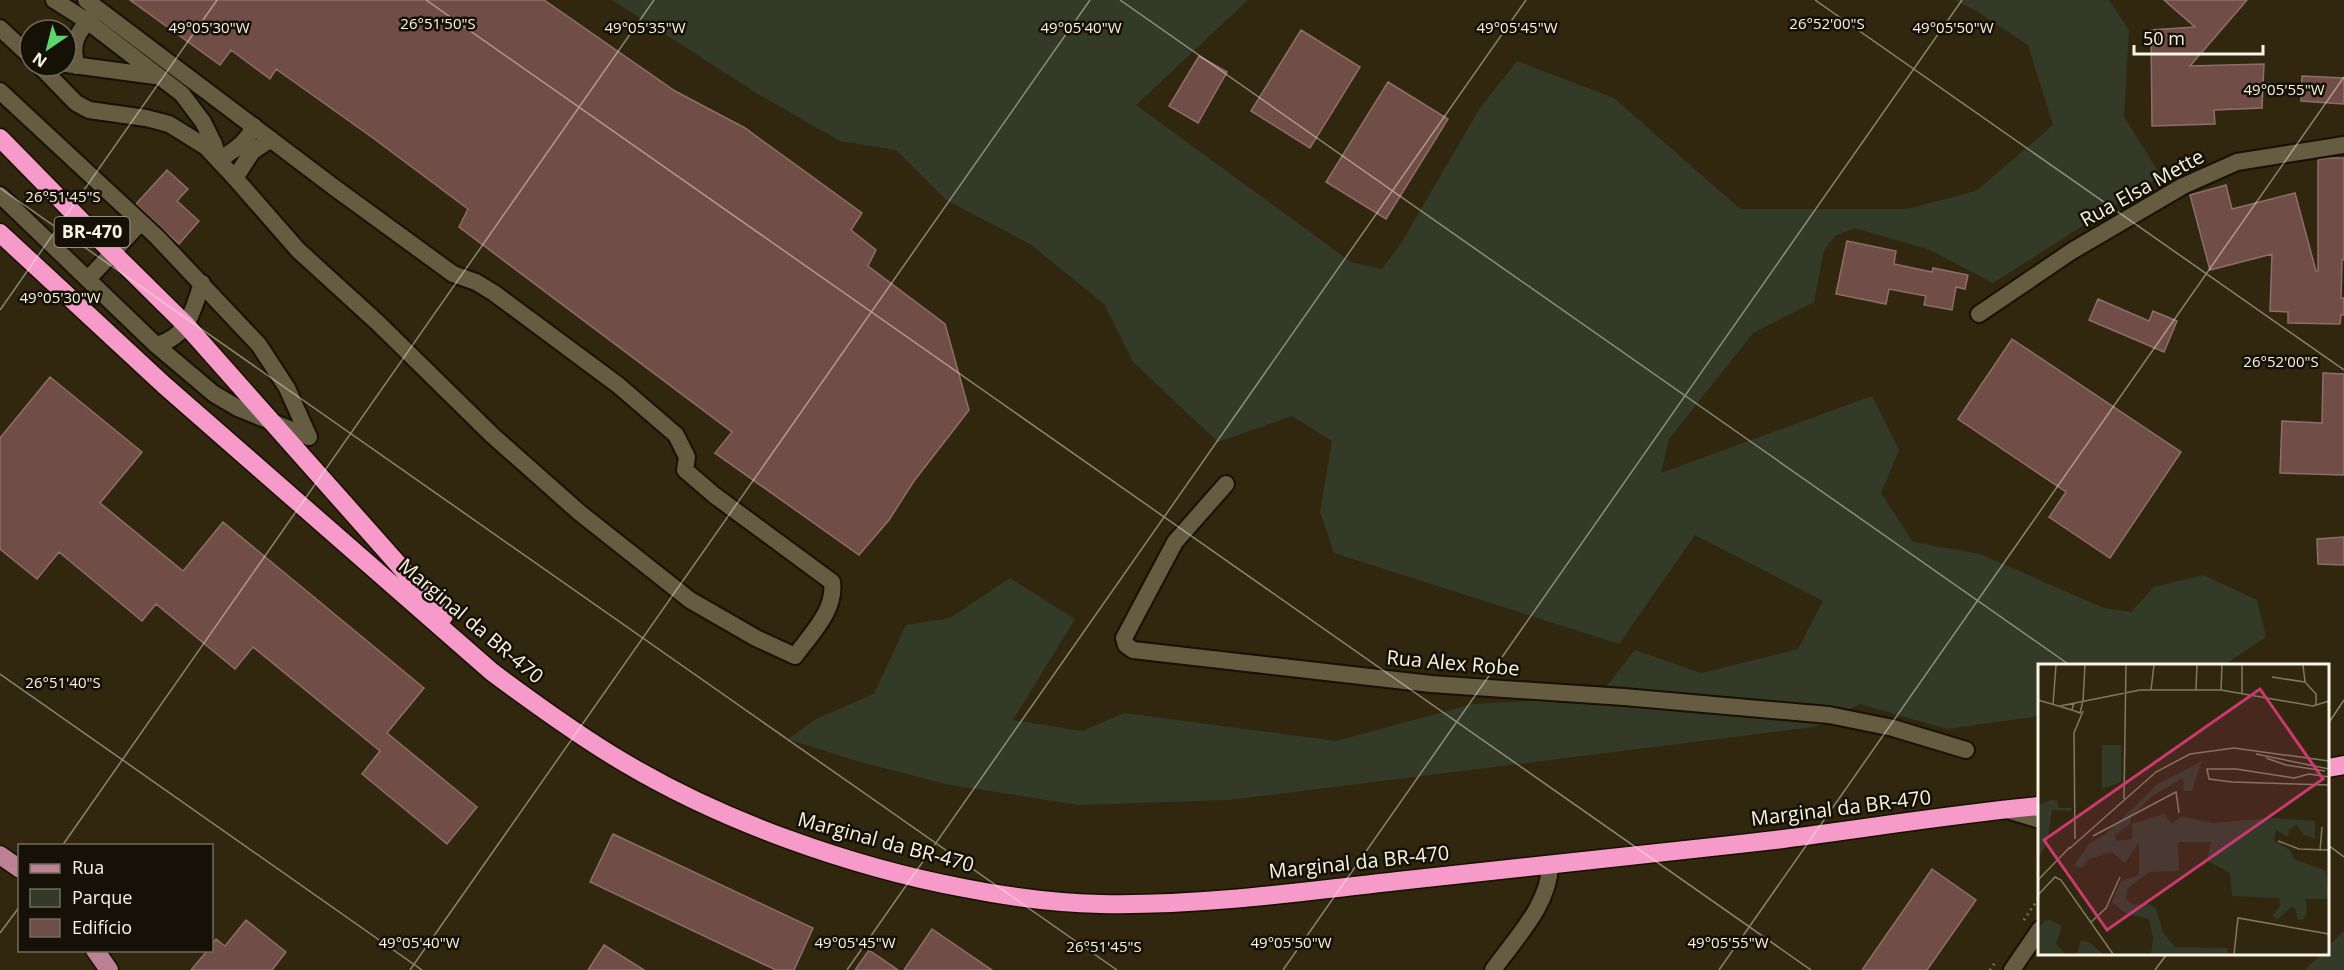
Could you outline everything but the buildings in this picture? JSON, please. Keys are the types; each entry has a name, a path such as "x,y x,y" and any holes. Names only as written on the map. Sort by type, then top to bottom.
{"highway":[{"name":"BR-470","path":"0,138 186,325"},
{"name":"Marginal da BR-470","path":"0,233 172,392 492,672 578,733 627,764 676,790 784,838 837,856 965,888 1073,903 1182,902 1550,866 2038,806"},
{"path":"186,325 492,672"},
{"path":"2329,768 2344,765"}],"main road":[{"path":"0,855 18,868"},
{"path":"96,952 109,970"}],"street":[{"path":"52,78 76,103 89,111 146,118 169,124 206,147 236,177 298,250 378,322 492,435 601,532 690,600 747,634 795,656 830,606 834,595 832,582 714,495 685,470 687,457 676,435 618,385 494,293 476,282 453,273 197,84 90,10 54,0"},
{"path":"78,35 90,10"},
{"path":"90,10 157,76 182,94 203,122 214,144 218,159"},
{"path":"0,28 18,45"},
{"path":"78,66 157,76 197,84"},
{"path":"0,195 156,345 214,394 238,408 309,437 287,388 259,345 141,222 1,93"},
{"path":"218,159 247,140 254,126"},
{"path":"236,177 252,152 271,139"},
{"name":"Rua Elsa Mette","path":"1979,314 2072,251 2183,186 2237,162 2344,145"},
{"path":"88,279 141,222"},
{"path":"156,345 169,342 186,325 202,284"},
{"name":"Rua Alex Robe","path":"1226,484 1175,542 1124,638 1126,645 1133,650 1431,684 1624,697 1829,715 1893,728 1966,750"},
{"name":"Marginal da BR-470","path":"2003,809 2038,819"},
{"path":"1494,970 1542,900 1549,882 1550,866"},
{"path":"2012,970 2038,932"}],"green space":[{"path":"612,0 1248,0 1136,105 1351,262 1382,269 1400,245 1480,108 1517,61 1614,98 1740,209 1907,209 1976,191 2053,125 2028,45 1975,10 1954,0 2109,0 2129,30 2124,117 2161,176 1993,283 1930,250 1855,228 1835,236 1824,250 1814,302 1753,333 1669,439 1661,473 1872,396 1899,450 1881,493 1913,542 1980,554 2104,608 2131,612 2154,587 2203,575 2257,600 2266,637 2226,664 2038,664 2038,716 1947,729 1860,704 1815,727 1229,800 1078,805 945,784 853,760 788,739 816,719 874,694 906,625 950,618 1010,578 1075,619 1013,720 1082,731 1124,713 1336,741 1473,704 1598,697 1635,650 1701,673 1798,649 1823,601 1695,535 1619,644 1334,553 1320,512 1332,441 1292,416 1218,442 1133,362 1104,304 1030,244 946,200 896,150 840,141 758,94"},
{"path":"2344,931 2344,970 2305,970 2320,955 2329,955 2329,945"}]}
